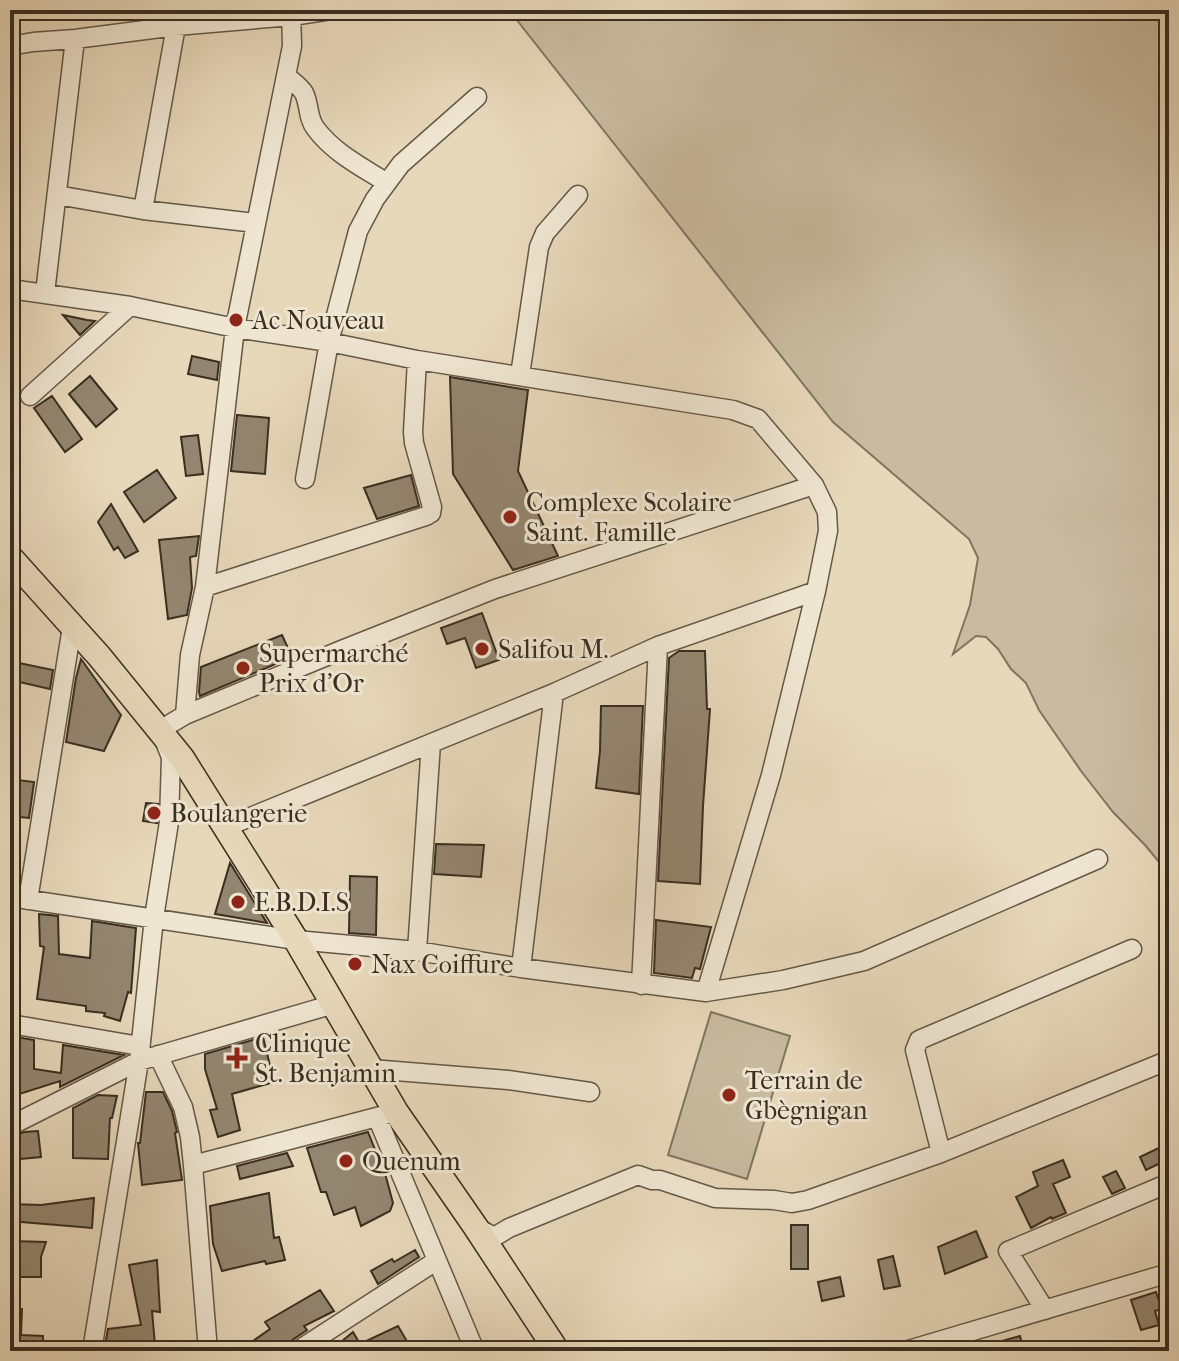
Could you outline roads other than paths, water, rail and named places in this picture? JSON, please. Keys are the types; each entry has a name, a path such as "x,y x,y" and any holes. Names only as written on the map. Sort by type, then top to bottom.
{"main road":[{"path":"10,557 99,656 182,758 334,1004 371,1069 386,1114 475,1226 557,1351"}],"street":[{"path":"10,46 331,10"},
{"path":"185,715 190,655 205,587 235,328 292,46 292,13"},
{"path":"143,210 176,26"},
{"path":"45,293 75,39"},
{"path":"286,76 300,87 305,95 309,118 333,148 387,183"},
{"path":"305,479 329,342 358,231 375,199 401,164 477,97"},
{"path":"57,195 143,210 256,223"},
{"path":"520,375 539,247 545,233 578,195"},
{"path":"10,289 130,306 235,328 746,414 758,419 814,485 827,512 828,531 771,775 706,992"},
{"path":"30,396 130,306"},
{"path":"205,587 431,513 414,443 417,360"},
{"path":"92,1351 139,1054 154,918 169,822 171,757 160,730 185,715 495,589 814,485"},
{"path":"226,827 554,693 658,646 816,591"},
{"path":"72,627 19,899 296,940 417,951 706,992 783,980 864,961 1098,859"},
{"path":"641,985 658,646"},
{"path":"521,968 554,693"},
{"path":"417,951 431,743"},
{"path":"941,1153 915,1050 919,1040 1132,949"},
{"path":"10,1024 139,1054 158,1055 334,1004"},
{"path":"10,1126 139,1054"},
{"path":"158,1055 183,1107 190,1137 208,1351"},
{"path":"475,1226 494,1237 638,1175 715,1198 792,1203 808,1200 941,1153 1169,1060"},
{"path":"371,1069 508,1080 590,1092"},
{"path":"193,1165 386,1114 436,1261 475,1351"},
{"path":"1045,1310 1008,1251 1169,1183"},
{"path":"297,1351 436,1261"},
{"path":"905,1351 1169,1273"}],"place":[{"name":"Ac Nouveau","path":"236,320"},
{"name":"Complexe Scolaire Saint. Famille","path":"510,517"},
{"name":"Salifou M.","path":"482,649"},
{"name":"Supermarché Prix d'Or","path":"243,668"},
{"name":"Boulangerie","path":"154,813"},
{"name":"E.B.D.I.S","path":"238,902"},
{"name":"Nax Coiffure","path":"355,964"},
{"name":"Clinique St. Benjamin","path":"237,1058"},
{"name":"Terrain de Gbègnigan","path":"729,1095"},
{"name":"Quenum","path":"346,1161"}]}
